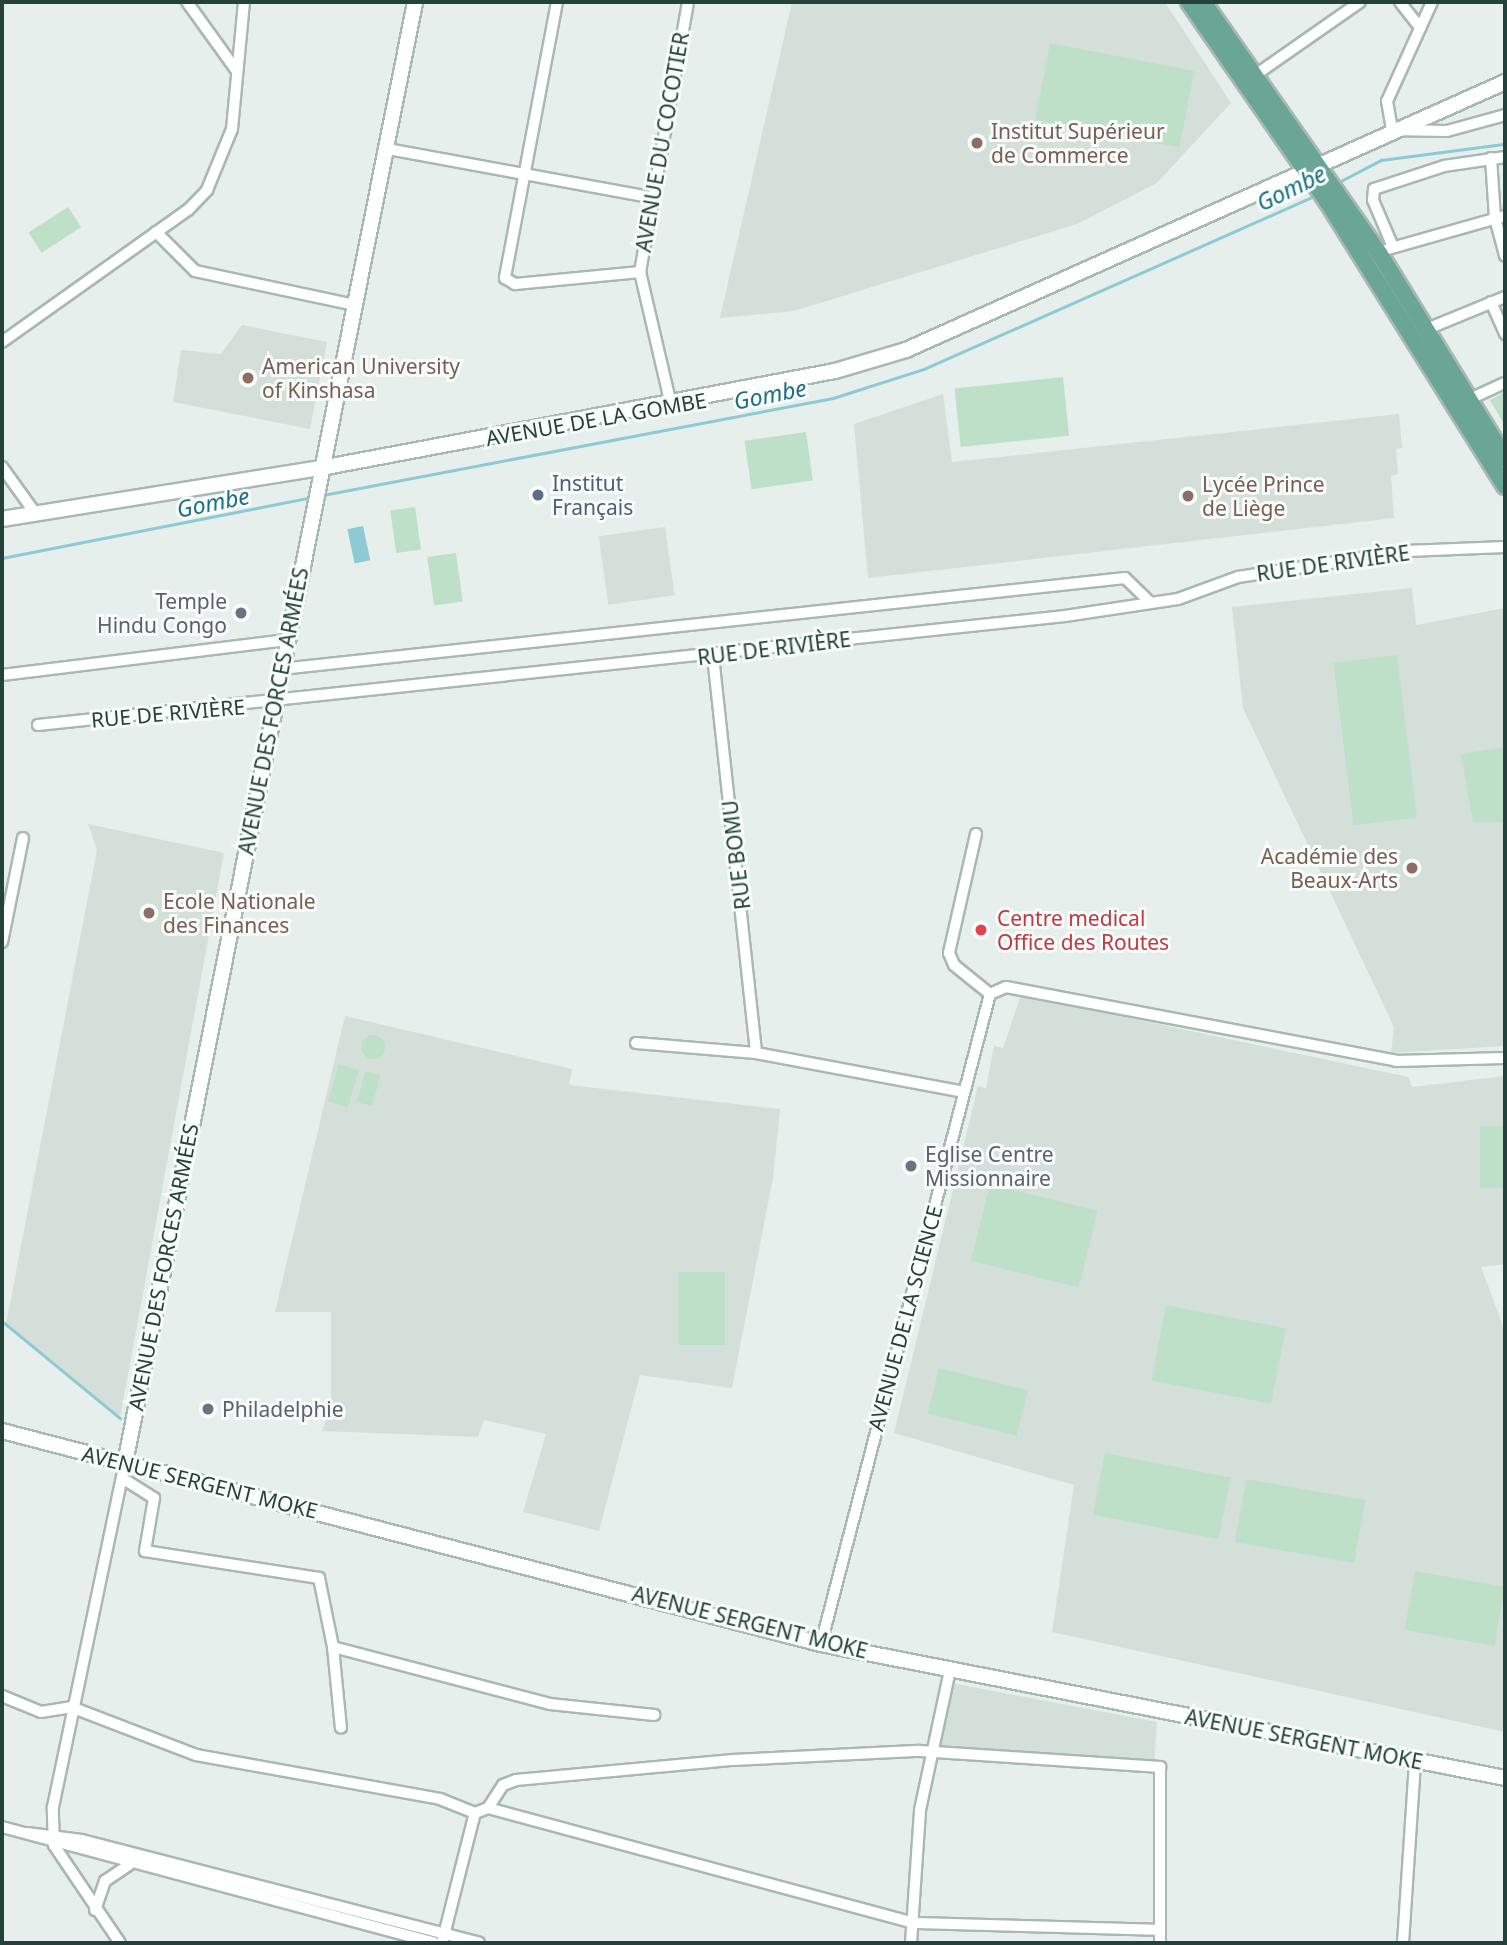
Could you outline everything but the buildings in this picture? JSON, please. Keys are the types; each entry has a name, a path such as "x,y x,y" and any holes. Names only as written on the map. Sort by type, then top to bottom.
{"main road":[{"path":"1189,2 1334,200 1505,486"},
{"path":"1203,2 1316,174"},
{"path":"1334,200 1386,250 1427,329 1505,458"}],"street":[{"path":"187,2 236,70"},
{"path":"2,342 188,210 217,173 232,129 244,2"},
{"name":"AVENUE DES FORCES ARMÉES","path":"125,1463 281,669 388,149 415,2"},
{"path":"558,2 504,264 508,282 640,272"},
{"name":"AVENUE DU COCOTIER","path":"671,405 640,272 649,197 688,2"},
{"path":"1254,76 1360,2"},
{"path":"1400,2 1420,28"},
{"path":"1432,2 1387,101 1392,130 1447,131 1505,115"},
{"name":"AVENUE DE LA GOMBE","path":"2,519 320,475 671,405 906,350 1316,174 1392,130 1505,82"},
{"path":"388,149 649,197"},
{"path":"1500,217 1386,250 1373,201 1374,188 1491,158 1505,157"},
{"path":"1491,158 1505,256"},
{"path":"156,232 195,271 355,305"},
{"path":"1427,329 1505,297"},
{"path":"1491,302 1505,334"},
{"path":"1470,399 1505,383"},
{"path":"2,467 35,513"},
{"name":"RUE DE RIVIÈRE","path":"38,725 713,656 1151,603 1238,577 1407,551 1505,547"},
{"path":"281,669 1125,578 1151,603"},
{"path":"2,675 287,640"},
{"name":"RUE BOMU","path":"713,656 756,1053"},
{"path":"976,834 949,953 954,965 990,994 1006,987 1396,1061 1505,1058"},
{"path":"2,942 7,893 23,838"},
{"name":"AVENUE DE LA SCIENCE","path":"821,1644 990,994"},
{"path":"636,1043 756,1053 964,1092"},
{"name":"AVENUE SERGENT MOKE","path":"2,1431 821,1644 1505,1779"},
{"path":"120,1943 95,1910 54,1840 71,1707 125,1463"},
{"path":"122,1478 154,1498 145,1551 319,1577 333,1647 341,1728"},
{"path":"333,1647 557,1706 654,1715"},
{"path":"911,1943 929,1752 950,1670"},
{"path":"2,1696 41,1712 71,1707 196,1755 440,1799 475,1812 488,1808 912,1923 1160,1930"},
{"path":"488,1808 503,1786 516,1780 733,1760 929,1752 1160,1767 1160,1943"},
{"path":"1403,1943 1415,1762"},
{"path":"443,1939 475,1812"},
{"path":"2,1827 443,1939 479,1943"},
{"path":"54,1840 130,1865 434,1943"},
{"path":"95,1910 105,1881 130,1865"}],"shaded area":[{"name":"Institut Supérieur de Commerce","path":"792,2 1165,2 1231,103 1157,183 1077,224 794,311 720,318"},
{"name":"American University of Kinshasa","path":"242,325 327,342 310,429 173,402 181,350 221,354"},
{"name":"Lycée Prince de Liège","path":"943,394 952,462 1399,414 1402,448 1396,449 1398,474 1391,476 1394,518 868,578 854,424"},
{"path":"665,527 675,595 608,605 599,536"},
{"name":"Académie des Beaux-Arts","path":"1412,588 1416,625 1505,608 1505,1046 1391,1053 1394,1027 1243,708 1232,607"},
{"path":"88,824 224,853 120,1418 6,1324 97,850"},
{"path":"1021,995 1408,1077 1412,1087 1505,1076 1505,1264 1481,1267 1505,1331 1505,1732 1052,1632 1074,1485 894,1433 978,1086 986,1088 994,1046 1003,1048"},
{"path":"345,1016 572,1069 569,1085 780,1109 773,1178 732,1388 640,1375 599,1531 523,1512 546,1434 484,1420 478,1437 322,1431 331,1407 331,1312 275,1312"},
{"path":"951,1683 1157,1722 1154,1766 935,1748"}],"green space":[{"path":"1050,43 1194,71 1179,148 1035,120"},
{"path":"68,207 81,227 42,253 29,233"},
{"path":"1063,377 1069,436 961,447 955,388"},
{"path":"1505,392 1505,426 1490,400"},
{"path":"806,432 813,481 751,489 745,441"},
{"path":"415,507 421,550 396,553 390,510"},
{"path":"456,553 463,602 434,606 427,557"},
{"path":"1397,655 1417,818 1353,826 1333,663"},
{"path":"1505,747 1505,822 1473,822 1461,754"},
{"path":"373,1035 381,1039 385,1047 381,1055 373,1059 365,1055 361,1047 365,1039"},
{"path":"339,1064 359,1070 348,1107 328,1101"},
{"path":"365,1071 380,1075 372,1106 357,1102"},
{"path":"1480,1126 1505,1126 1505,1188 1480,1188"},
{"path":"990,1184 1098,1211 1079,1288 971,1261"},
{"path":"678,1272 725,1272 725,1345 678,1345"},
{"path":"1166,1305 1286,1328 1271,1404 1151,1381"},
{"path":"939,1368 1028,1390 1017,1436 928,1414"},
{"path":"1105,1453 1231,1477 1219,1539 1093,1515"},
{"path":"1246,1479 1365,1500 1354,1563 1235,1542"},
{"path":"1415,1571 1505,1587 1494,1646 1405,1630"}],"water":[{"path":"363,526 370,560 355,564 347,529"}],"waterway":[{"name":"Gombe","path":"1337,183 1381,160 1505,144"},
{"name":"Gombe","path":"323,495 833,398 924,369 1316,195"},
{"name":"Gombe","path":"2,558 313,497"},
{"path":"2,1321 120,1418"}],"place":[{"name":"Institut Supérieur de Commerce","path":"977,143"},
{"name":"American University of Kinshasa","path":"248,378"},
{"name":"Institut Français","path":"538,495"},
{"name":"Lycée Prince de Liège","path":"1188,496"},
{"name":"Temple Hindu Congo","path":"241,613"},
{"name":"Académie des Beaux-Arts","path":"1412,868"},
{"name":"Ecole Nationale des Finances","path":"149,913"},
{"name":"Centre medical Office des Routes","path":"981,930"},
{"name":"Eglise Centre Missionnaire","path":"911,1166"},
{"name":"Philadelphie","path":"208,1409"}]}
